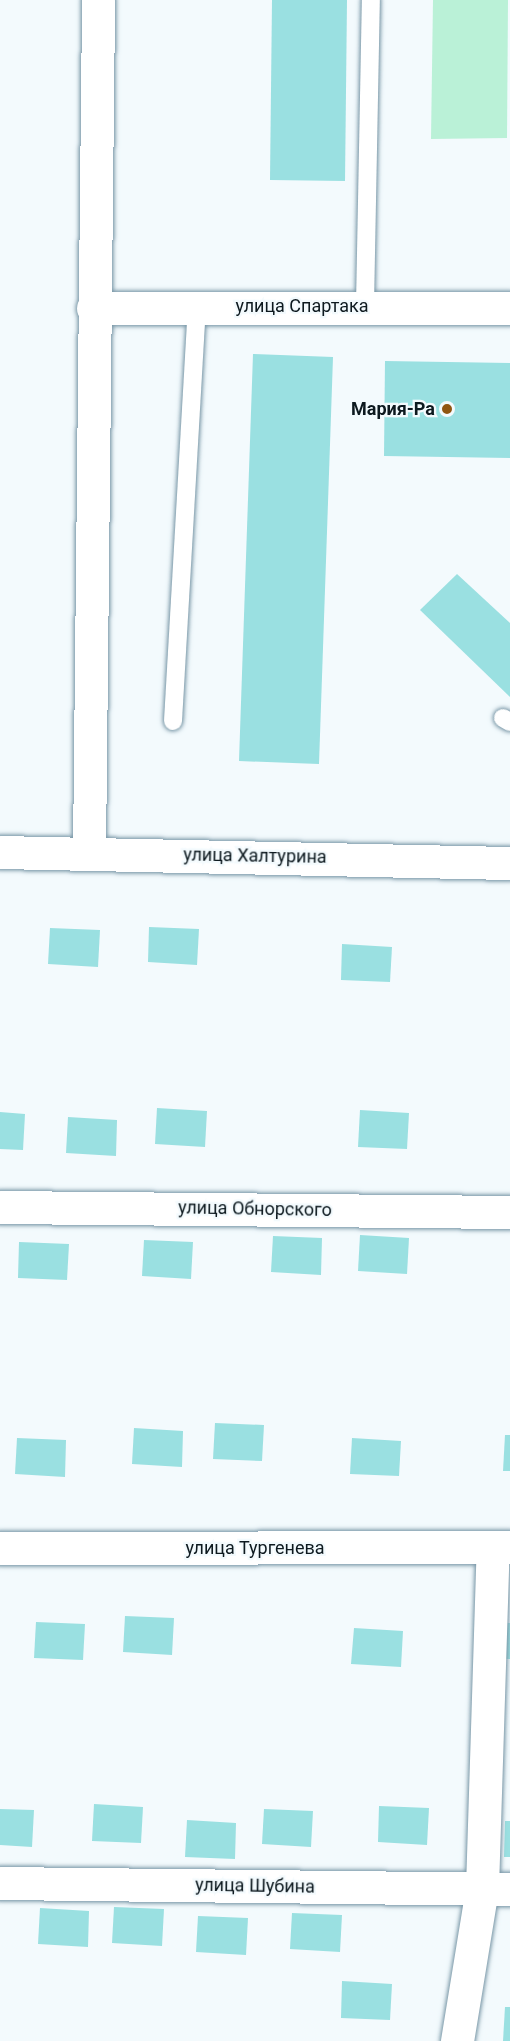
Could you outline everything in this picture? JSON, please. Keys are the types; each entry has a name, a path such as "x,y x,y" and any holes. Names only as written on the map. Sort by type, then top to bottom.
{"street":[{"path":"89,852 98,0"},
{"name":"улица Спартака","path":"93,308 364,305 510,308"},
{"name":"улица Халтурина","path":"0,852 89,852 510,863"},
{"name":"улица Обнорского","path":"0,1207 510,1212"},
{"path":"457,2041 496,1889 501,1547"},
{"name":"улица Тургенева","path":"0,1548 501,1547"},
{"name":"улица Шубина","path":"0,1883 496,1889"}],"lane":[{"path":"364,305 371,0"},
{"path":"173,721 197,307"}],"green space":[{"path":"433,0 508,0 507,138 431,139"}],"building":[{"path":"272,0 347,0 345,181 270,180"},
{"path":"253,354 333,357 319,764 239,761"},
{"name":"Мария-Ра","path":"385,361 510,363 510,458 384,456"},
{"path":"457,574 510,623 510,697 420,610"},
{"path":"149,927 199,929 197,965 148,962"},
{"path":"50,928 100,930 98,967 48,964"},
{"path":"342,944 392,947 390,982 341,980"},
{"path":"157,1108 207,1111 205,1147 155,1144"},
{"path":"360,1110 409,1113 407,1149 358,1147"},
{"path":"0,1112 25,1114 23,1150 0,1149"},
{"path":"68,1117 117,1120 116,1156 66,1153"},
{"path":"360,1235 409,1238 407,1274 358,1271"},
{"path":"273,1236 322,1238 321,1275 271,1272"},
{"path":"144,1240 193,1242 191,1279 142,1276"},
{"path":"19,1242 69,1244 67,1280 18,1278"},
{"path":"215,1423 264,1425 262,1461 213,1459"},
{"path":"134,1428 183,1431 182,1467 132,1464"},
{"path":"505,1435 510,1435 510,1471 503,1471"},
{"path":"17,1438 66,1440 65,1477 15,1474"},
{"path":"352,1438 401,1441 399,1476 350,1474"},
{"path":"125,1616 174,1618 172,1655 123,1652"},
{"path":"36,1622 85,1624 83,1660 34,1658"},
{"path":"507,1623 510,1623 510,1659 504,1659"},
{"path":"354,1628 403,1631 401,1667 351,1664"},
{"path":"94,1804 143,1807 141,1843 92,1841"},
{"path":"379,1806 429,1808 427,1845 378,1842"},
{"path":"0,1809 34,1810 32,1847 0,1845"},
{"path":"264,1809 313,1811 311,1847 262,1844"},
{"path":"187,1820 236,1823 235,1859 185,1857"},
{"path":"505,1821 510,1821 510,1857 504,1857"},
{"path":"114,1907 164,1909 162,1946 112,1943"},
{"path":"40,1908 89,1911 88,1947 38,1944"},
{"path":"292,1913 342,1915 340,1952 290,1949"},
{"path":"198,1916 248,1918 246,1955 196,1952"},
{"path":"342,1981 392,1984 390,2020 341,2018"},
{"path":"505,2007 510,2007 510,2041 503,2041"}],"place":[{"name":"Мария-Ра","path":"447,409"}]}
